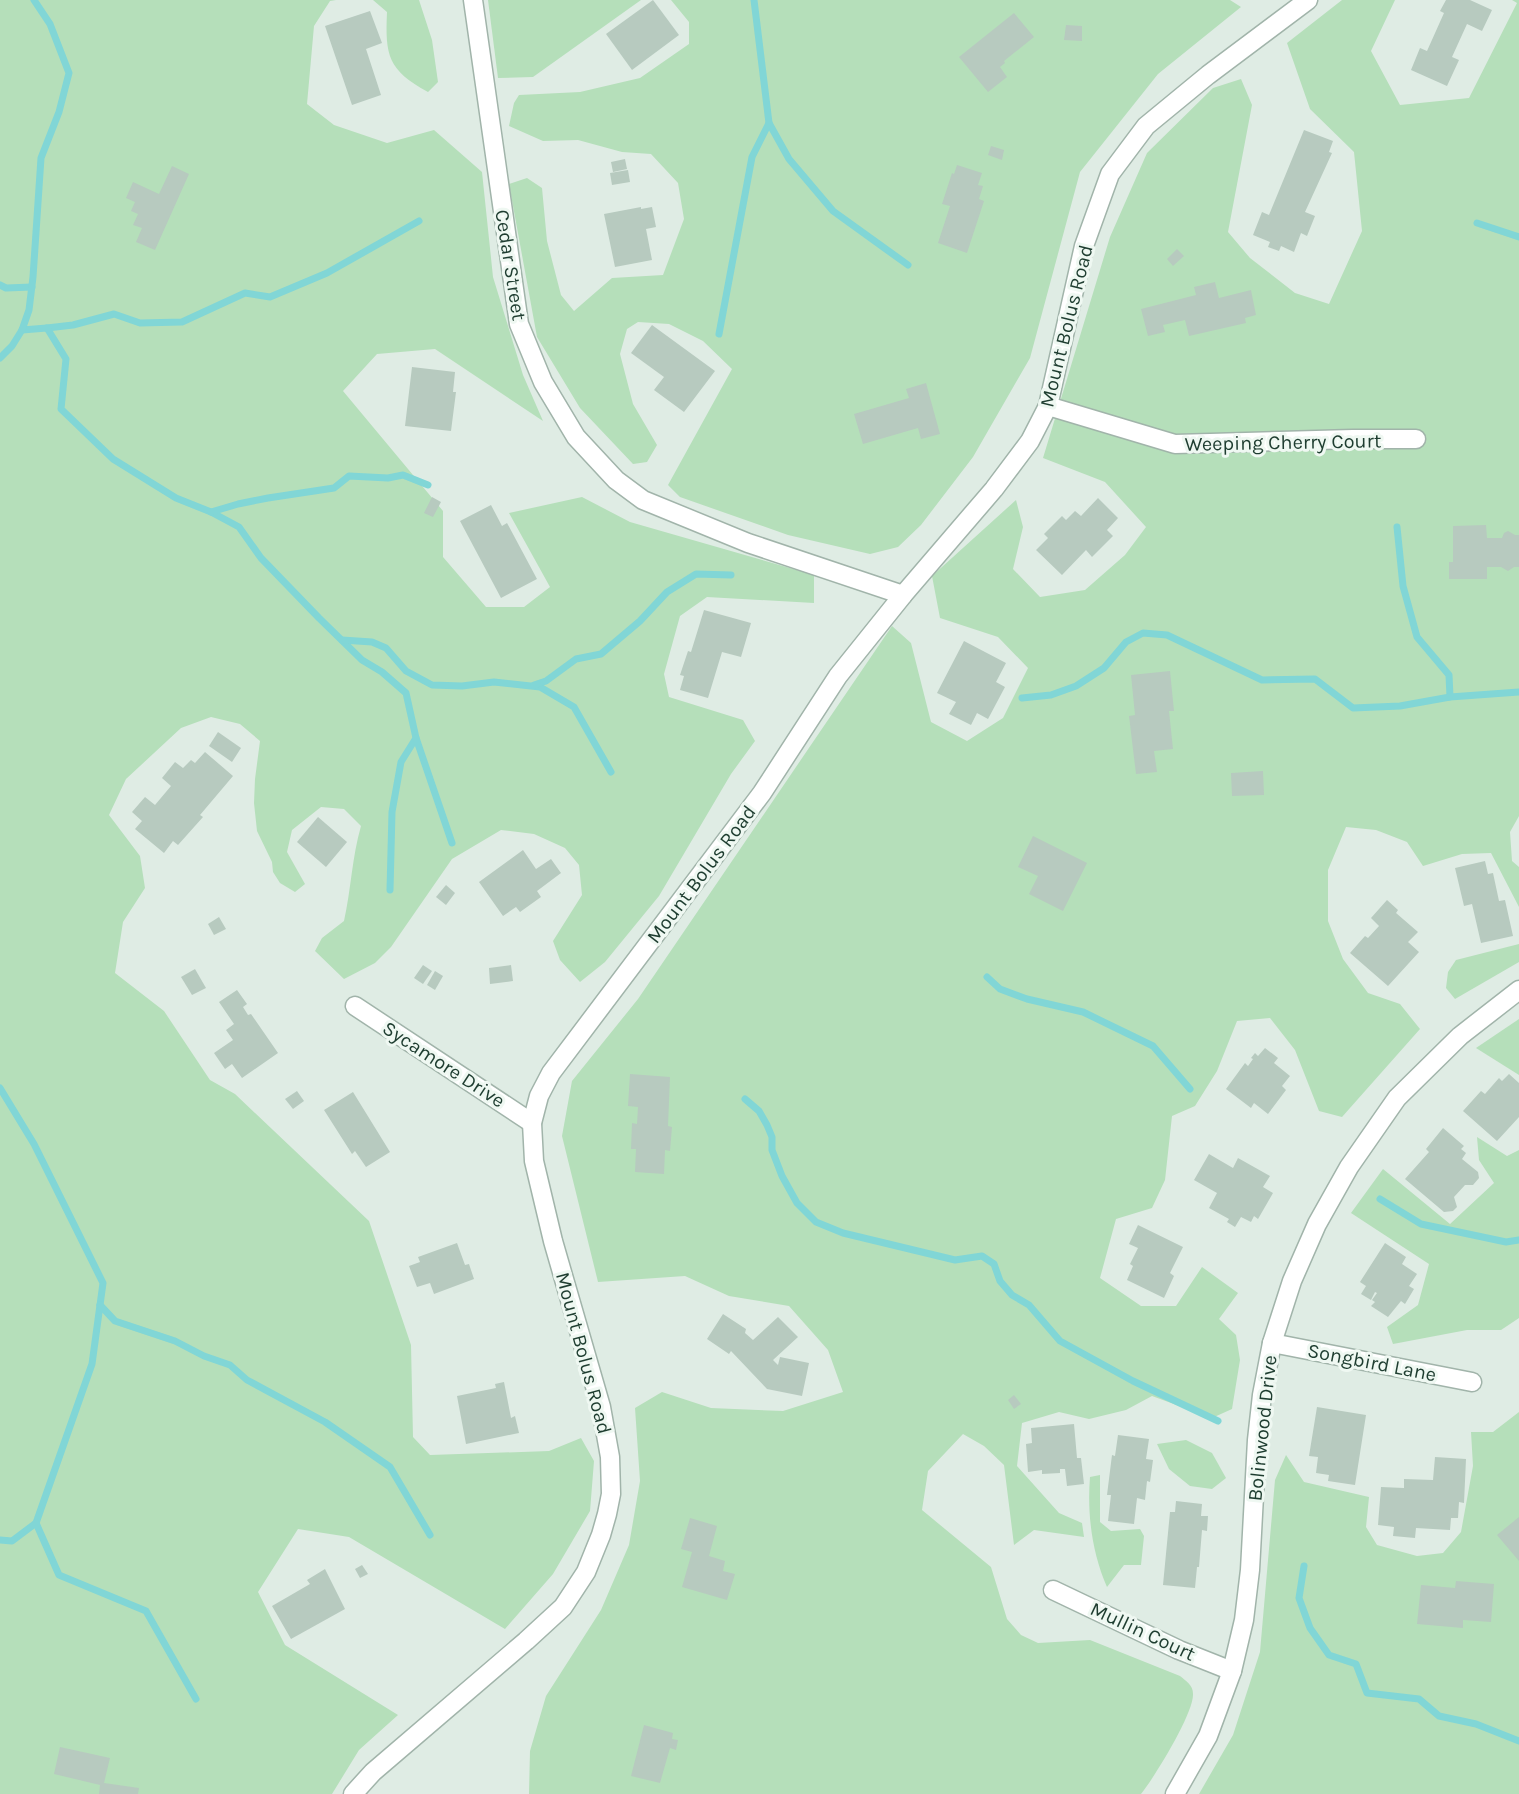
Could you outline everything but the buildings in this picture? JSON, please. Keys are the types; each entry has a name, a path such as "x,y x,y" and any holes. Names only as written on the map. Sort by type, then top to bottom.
{"street":[{"name":"Cedar Street","path":"472,0 519,324 543,382 576,437 616,480 643,500 748,543 903,595"},
{"name":"Mount Bolus Road","path":"353,1794 373,1772 563,1607 586,1572 607,1514 611,1494 610,1457 601,1407 542,1199 534,1161 532,1123 539,1096 550,1073 762,793 838,676 903,595 994,489 1030,441 1047,406 1084,246 1110,174 1146,126 1208,75 1308,0"},
{"name":"Weeping Cherry Court","path":"1047,406 1175,444 1416,439"},
{"name":"Bolinwood Drive","path":"1174,1794 1208,1736 1232,1671 1244,1620 1250,1570 1257,1440 1262,1395 1272,1343 1292,1281 1317,1224 1349,1167 1397,1098 1460,1036 1519,990"},
{"name":"Sycamore Drive","path":"355,1006 532,1123"},
{"name":"Songbird Lane","path":"1272,1343 1472,1382"},
{"name":"Mullin Court","path":"1053,1590 1179,1650 1232,1671"}],"green space":[{"path":"0,0 336,0 330,1 314,26 307,104 334,125 387,143 434,130 482,172 493,277 523,375 543,421 435,349 377,354 343,391 443,511 443,557 486,607 524,607 550,587 509,513 582,497 630,522 814,575 814,603 707,597 680,616 664,674 669,697 743,720 755,741 731,774 659,896 605,962 580,982 560,960 553,941 582,895 579,865 565,848 534,834 501,830 452,859 391,947 375,963 344,979 315,951 322,938 344,921 361,826 344,809 321,807 292,830 287,852 305,884 295,892 280,883 273,872 272,862 257,831 254,803 260,741 240,724 211,717 181,728 126,779 109,815 140,856 145,888 123,922 115,973 164,1011 210,1080 235,1094 369,1221 411,1345 413,1437 430,1455 549,1451 581,1438 594,1461 590,1511 553,1574 505,1629 349,1537 298,1529 258,1592 285,1645 398,1715 359,1750 332,1794 0,1794"},
{"path":"373,0 419,0 432,40 438,82 428,92 397,69 387,40 387,12"},
{"path":"488,0 641,0 533,77 498,78"},
{"path":"671,0 1230,0 1241,7 1158,74 1080,172 1030,358 973,457 921,525 898,547 870,554 788,535 680,497 668,485 732,369 703,341 669,324 638,322 627,329 620,354 633,404 657,445 647,462 633,464 580,408 537,337 509,184 527,178 542,188 547,241 561,295 574,311 612,278 663,275 684,219 678,183 651,154 622,152 578,140 543,141 509,126 514,103 519,95 580,92 640,78 689,44 689,22"},
{"path":"1342,0 1395,0 1371,51 1400,105 1469,98 1517,3 1512,0 1519,0 1519,816 1510,832 1512,861 1519,867 1519,907 1491,853 1462,854 1423,866 1407,842 1376,830 1346,827 1328,870 1328,921 1343,959 1368,993 1400,1004 1420,1029 1342,1117 1319,1111 1295,1050 1270,1018 1237,1021 1217,1071 1195,1106 1172,1116 1165,1180 1152,1208 1116,1219 1100,1278 1141,1306 1176,1306 1202,1267 1238,1293 1219,1319 1236,1335 1240,1360 1232,1409 1212,1418 1152,1396 1126,1410 1089,1419 1059,1412 1022,1423 1017,1466 1059,1513 1082,1523 1084,1537 1034,1530 1014,1545 1004,1465 984,1446 963,1434 928,1471 922,1510 991,1567 1007,1619 1021,1635 1038,1643 1090,1640 1180,1676 1193,1691 1192,1703 1187,1715 1155,1774 1141,1794 529,1794 530,1751 546,1696 601,1610 629,1545 640,1481 635,1408 662,1392 711,1408 783,1411 843,1392 828,1350 789,1306 729,1296 685,1276 598,1282 562,1136 572,1081 638,999 892,626 911,643 931,722 967,741 1003,718 1028,668 998,637 940,618 932,576 1016,500 1023,527 1013,569 1040,597 1085,590 1125,555 1146,527 1105,482 1043,458 1110,237 1147,153 1213,88 1241,79 1252,105 1228,232 1250,258 1295,293 1329,304 1362,231 1354,152 1310,109 1287,43"},
{"path":"1519,944 1519,962 1455,999 1446,988 1448,972 1456,960"},
{"path":"1519,1019 1519,1075 1476,1048"},
{"path":"1477,1137 1507,1156 1519,1150 1519,1318 1501,1330 1467,1330 1393,1344 1387,1327 1418,1305 1429,1264 1351,1213 1383,1169 1450,1224 1494,1183 1479,1160"},
{"path":"1519,1412 1519,1794 1199,1794 1233,1735 1260,1652 1275,1480 1286,1455 1304,1482 1369,1497 1366,1527 1377,1545 1417,1556 1443,1553 1461,1532 1473,1466 1471,1432 1493,1432"},
{"path":"1186,1440 1212,1453 1226,1478 1212,1489 1190,1486 1169,1469 1157,1444"},
{"path":"1100,1475 1100,1522 1111,1531 1140,1529 1144,1536 1141,1565 1124,1565 1107,1587 1094,1547 1089,1505 1090,1477"}],"waterway":[{"path":"0,358 12,346 22,330 29,310 41,158 59,112 69,73 50,24 34,0"},
{"path":"719,334 752,157 769,123 754,0"},
{"path":"769,123 789,159 833,211 908,265"},
{"path":"47,328 73,325 114,314 140,323 182,322 245,293 270,297 327,273 419,221"},
{"path":"1477,223 1519,237"},
{"path":"0,285 6,288 32,287"},
{"path":"22,330 47,328 66,359 61,409 113,459 176,498 211,512 239,527 261,558 319,618 362,660 382,672 406,693 416,738 401,762 392,812 390,890"},
{"path":"211,512 268,498 334,488 349,476 388,478 403,475 428,485"},
{"path":"1397,527 1403,586 1417,637 1449,675 1450,697"},
{"path":"534,685 546,681 576,659 601,654 640,621 667,592 696,574 731,575"},
{"path":"1022,698 1051,695 1076,686 1104,668 1126,642 1143,633 1167,635 1262,680 1315,679 1353,708 1400,706 1450,697 1519,692"},
{"path":"342,640 372,642 386,648 406,671 432,685 462,686 494,682 540,687 574,707 611,772"},
{"path":"416,738 452,843"},
{"path":"987,977 1000,989 1027,999 1083,1012 1153,1046 1190,1089"},
{"path":"0,1088 34,1144 103,1283 92,1364 36,1523 12,1541 0,1540"},
{"path":"745,1099 759,1111 767,1125 772,1137 772,1150 782,1176 797,1203 816,1222 843,1233 955,1260 982,1256 994,1264 1000,1281 1012,1295 1029,1305 1060,1341 1133,1381 1218,1421"},
{"path":"1380,1199 1421,1224 1506,1242 1519,1240"},
{"path":"100,1305 115,1321 175,1341 204,1356 230,1365 247,1380 325,1422 390,1467 430,1535"},
{"path":"36,1523 59,1575 146,1611 196,1699"},
{"path":"1304,1566 1299,1598 1310,1628 1329,1655 1356,1664 1367,1693 1419,1699 1439,1716 1476,1724 1519,1741"}]}
